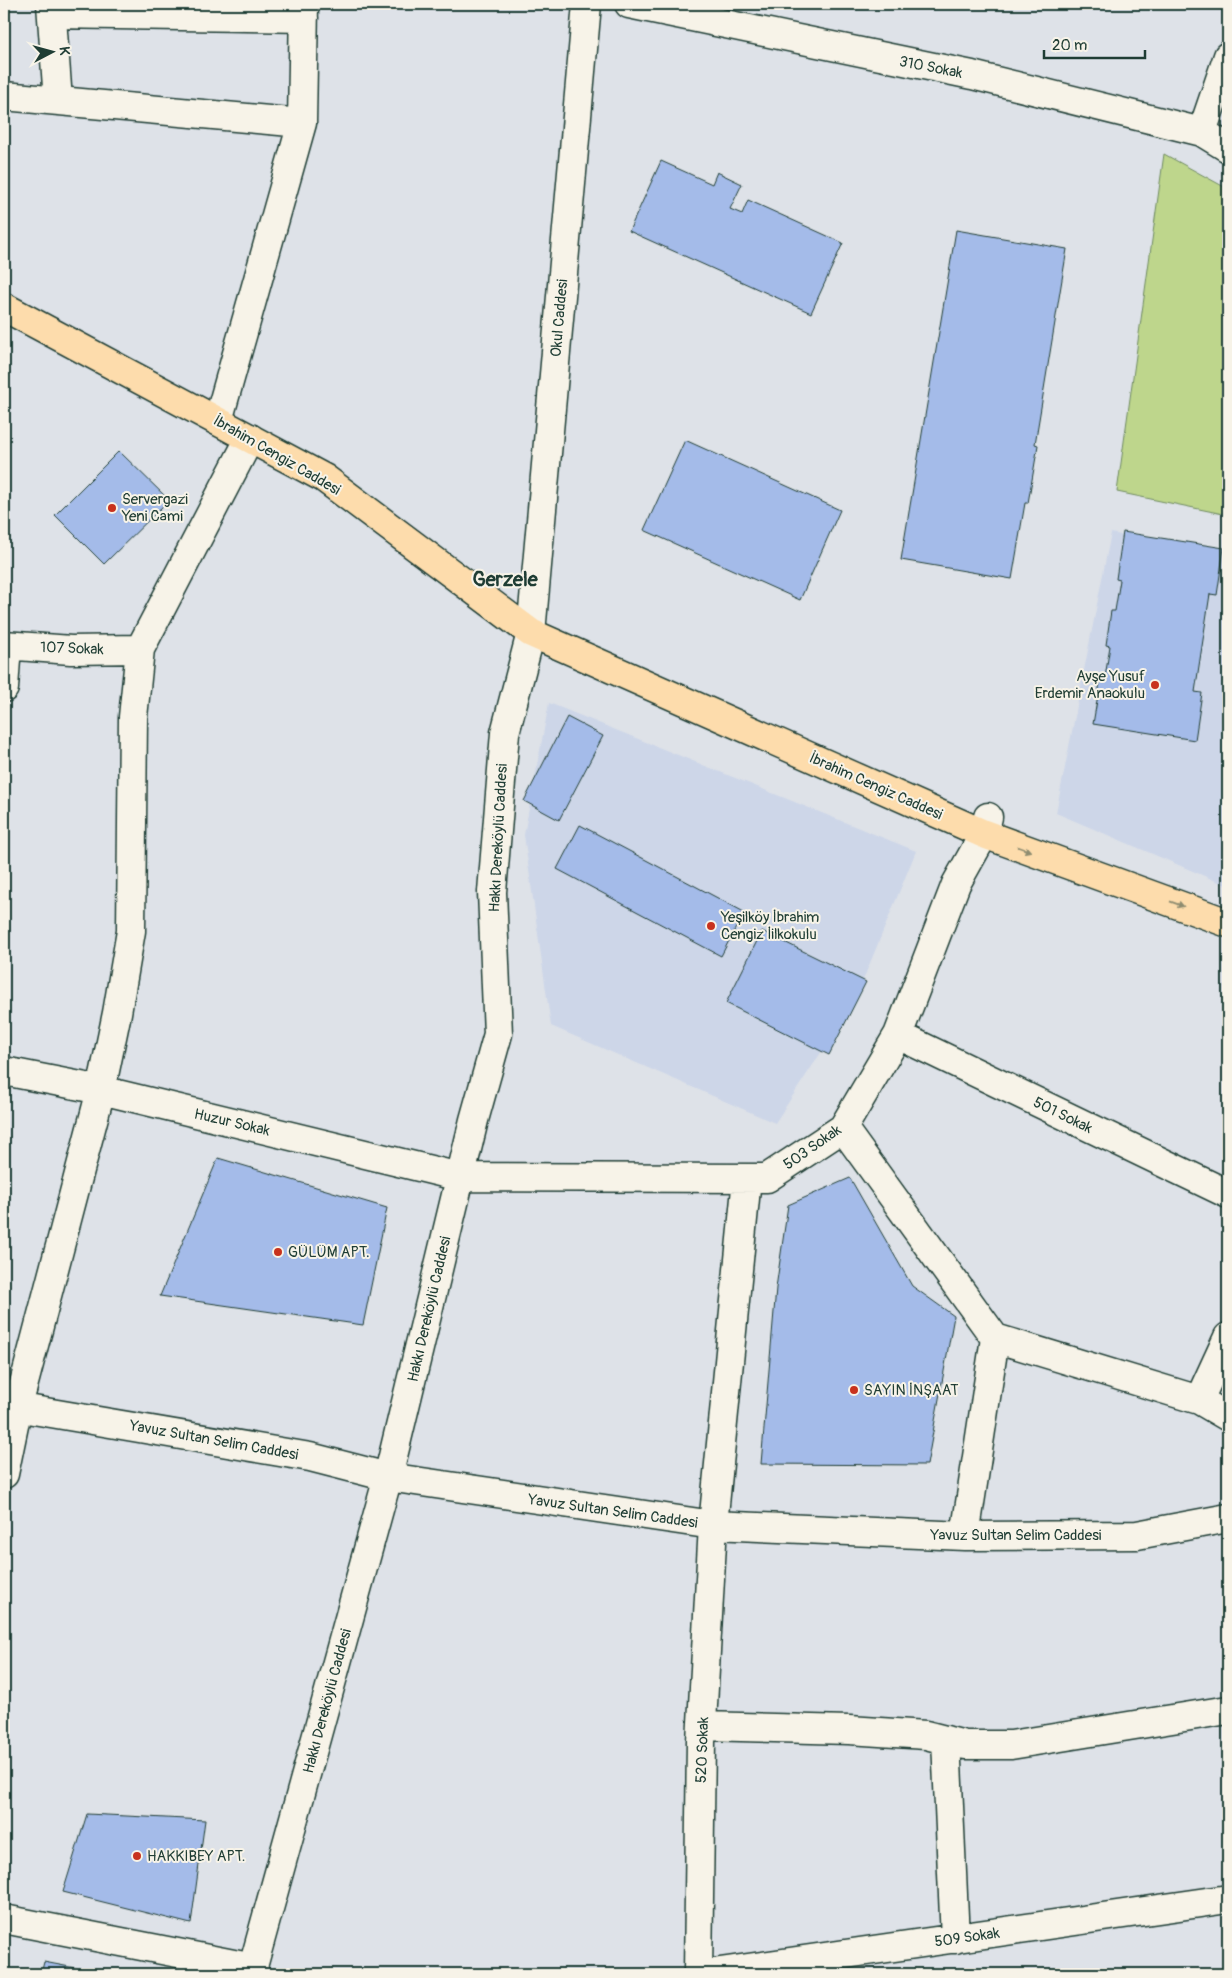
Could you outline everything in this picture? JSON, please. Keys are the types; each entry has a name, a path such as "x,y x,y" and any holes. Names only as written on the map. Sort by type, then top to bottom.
{"main road":[{"name":"İbrahim Cengiz Caddesi","path":"4,307 324,478 531,633 604,647 986,826 1228,923"},
{"name":"İbrahim Cengiz Caddesi","path":"986,826 1228,904"}],"street":[{"name":"Okul Caddesi","path":"531,633 587,4"},
{"name":"310 Sokak","path":"628,4 972,75 1202,132 1228,148"},
{"path":"58,101 51,9 304,11 302,123 218,421"},
{"path":"1202,132 1228,56"},
{"path":"4,96 302,123"},
{"path":"4,1474 11,1405 101,1090 131,932 133,717 140,648 250,438"},
{"name":"Hakkı Dereköylü Caddesi","path":"252,1971 388,1477 474,1120 498,1034 492,892 504,733 531,633"},
{"path":"4,688 5,645"},
{"name":"107 Sokak","path":"5,645 71,650 140,648"},
{"name":"503 Sokak","path":"460,1177 767,1178 843,1128 898,1035 956,884 986,826"},
{"name":"501 Sokak","path":"898,1035 1228,1194"},
{"name":"Huzur Sokak","path":"4,1071 101,1090 460,1177"},
{"path":"843,1128 995,1338 1199,1400 1228,1417"},
{"name":"520 Sokak","path":"698,1974 702,1726 713,1525 747,1178"},
{"path":"1199,1400 1228,1337"},
{"path":"965,1536 995,1338"},
{"name":"Yavuz Sultan Selim Caddesi","path":"11,1405 310,1457 388,1477 713,1525 965,1536 1137,1535 1228,1518"},
{"path":"702,1726 897,1733 926,1735 965,1745 1012,1745 1228,1710"},
{"path":"946,1740 954,1938"},
{"name":"509 Sokak","path":"706,1974 1228,1899"},
{"path":"4,1919 252,1971"}],"shaded area":[{"name":"Ayşe Yusuf Erdemir Anaokulu","path":"1111,533 1228,557 1228,886 1056,813"},
{"name":"Yeşilköy İbrahim Cengiz İilkokulu","path":"549,703 916,851 854,1002 775,1123 551,1026 524,835"}],"green space":[{"path":"1164,154 1228,189 1228,515 1117,492"}],"building":[{"path":"661,161 712,184 717,172 742,184 730,209 742,214 748,200 843,243 811,313 629,231"},
{"path":"956,230 1067,249 1035,444 1038,445 1028,503 1025,503 1012,579 901,560"},
{"path":"685,440 840,510 800,600 644,530"},
{"name":"Servergazi Yeni Cami","path":"119,451 169,500 104,564 55,515"},
{"path":"1123,532 1224,548 1217,595 1210,594 1195,692 1202,693 1195,740 1093,724 1101,677 1105,677 1110,646 1106,645 1111,611 1115,611 1120,580 1116,579"},
{"path":"567,717 603,736 559,820 524,801"},
{"path":"580,825 744,912 721,956 557,869"},
{"path":"762,931 866,982 829,1055 726,1003"},
{"name":"GÜLÜM APT.","path":"218,1158 387,1208 363,1325 160,1296"},
{"name":"SAYIN İNŞAAT","path":"850,1178 912,1286 954,1316 927,1465 761,1464 776,1288 788,1205"},
{"name":"HAKKIBEY APT.","path":"87,1814 205,1820 191,1924 63,1892"},
{"path":"44,1962 106,1974 41,1974"}],"place":[{"name":"Servergazi Yeni Cami","path":"112,508"},
{"name":"Ayşe Yusuf Erdemir Anaokulu","path":"1155,685"},
{"name":"Yeşilköy İbrahim Cengiz İilkokulu","path":"711,926"},
{"name":"GÜLÜM APT.","path":"278,1252"},
{"name":"SAYIN İNŞAAT","path":"854,1390"},
{"name":"HAKKIBEY APT.","path":"137,1856"}],"district":[{"name":"Gerzele","path":"505,579"}]}
